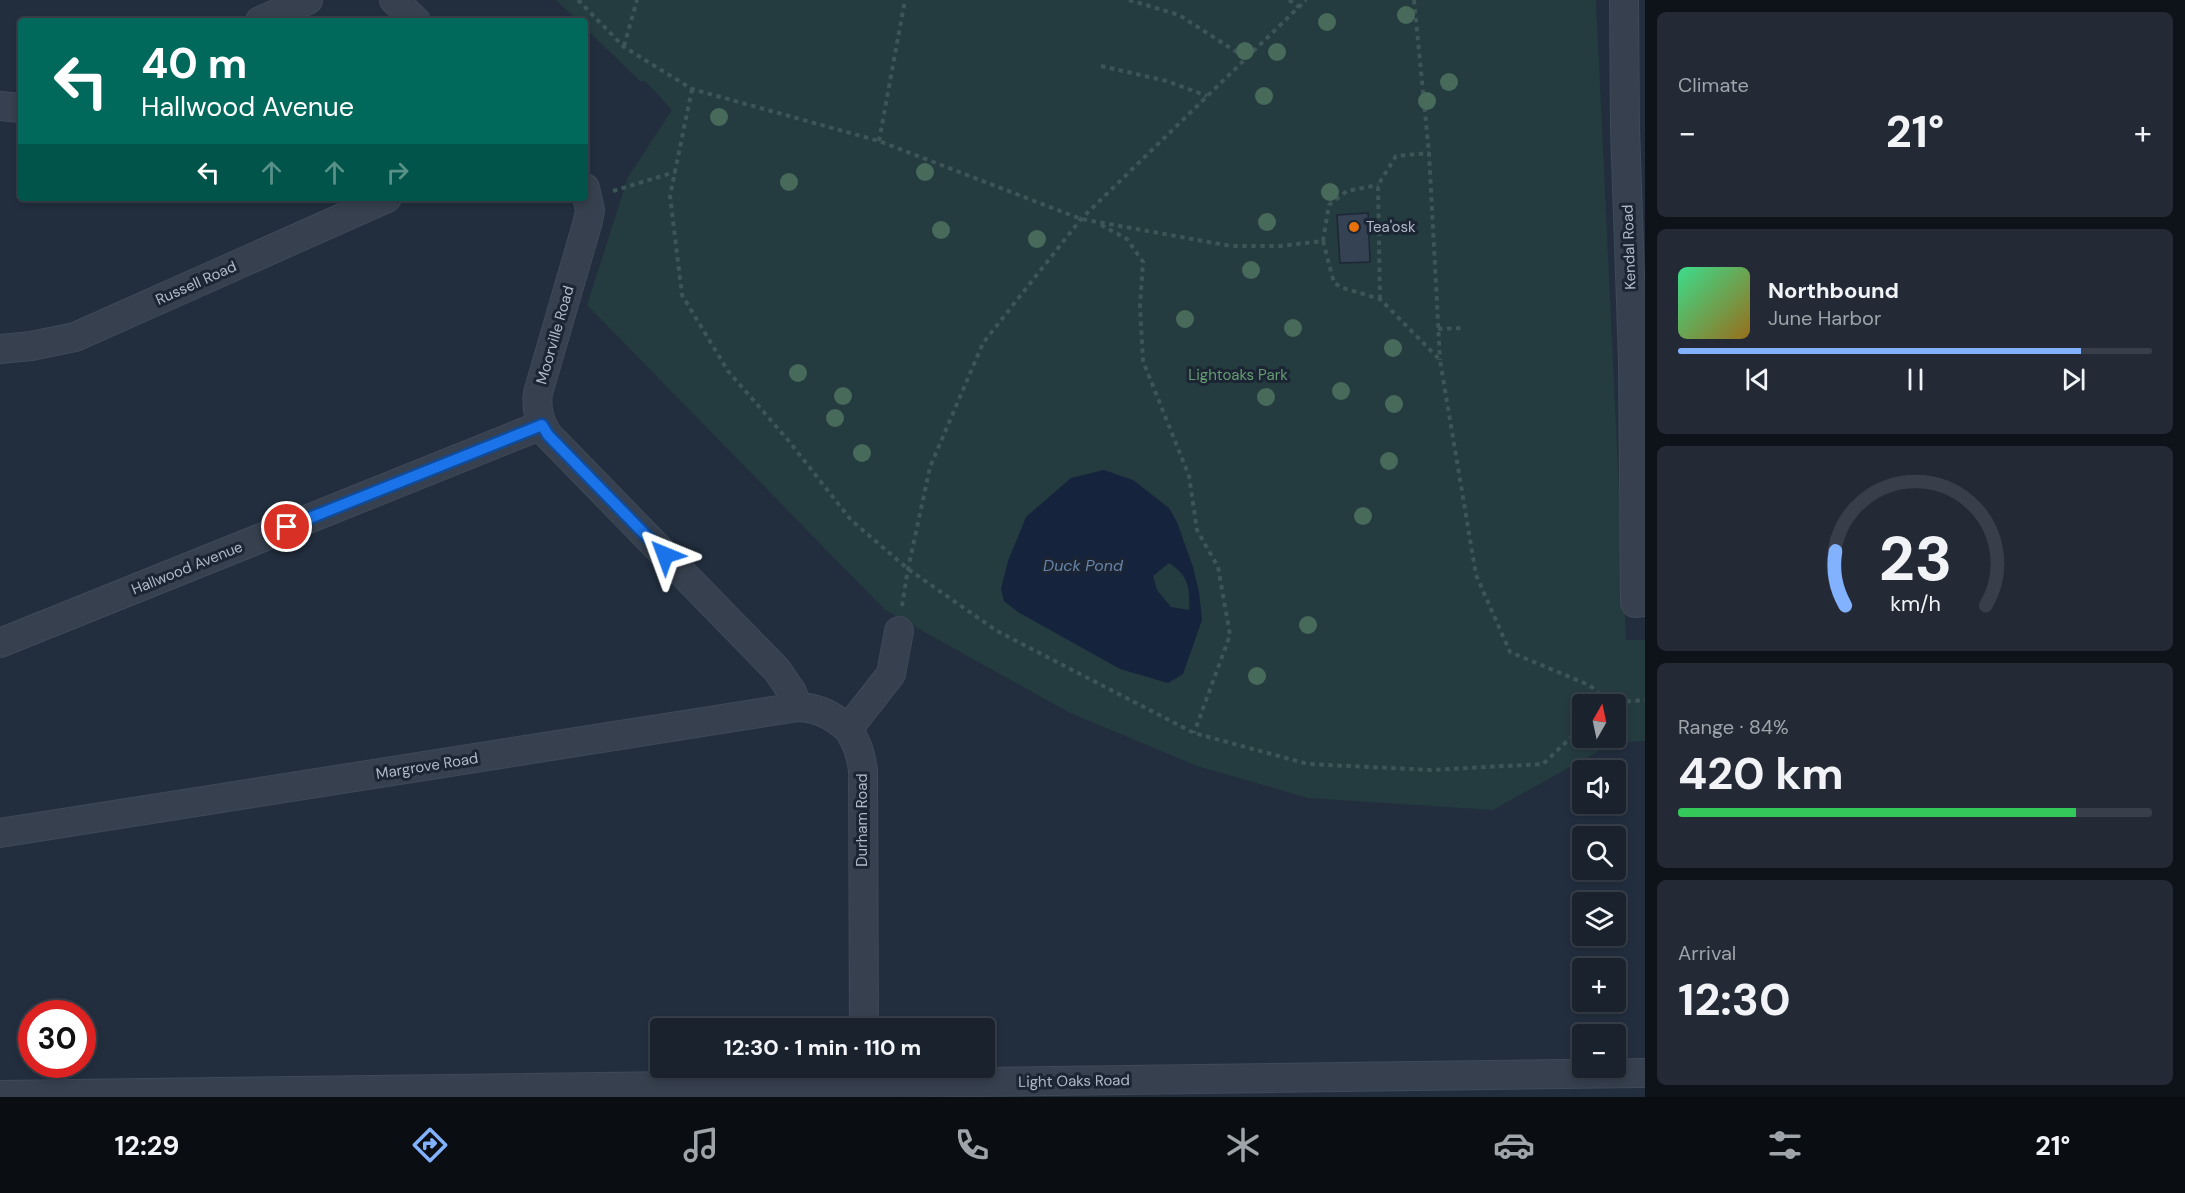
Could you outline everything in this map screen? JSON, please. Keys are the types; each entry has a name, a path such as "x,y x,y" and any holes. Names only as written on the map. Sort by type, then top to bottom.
{"street":[{"path":"267,18 308,0"},
{"path":"394,0 413,18"},
{"name":"Kendal Road","path":"1624,0 1635,128 1640,603"},
{"path":"0,105 18,108"},
{"name":"Russell Road","path":"0,349 31,346 75,336 380,201"},
{"name":"Moorville Road","path":"542,425 537,404 538,393 588,221 587,201"},
{"path":"542,425 548,435 777,670 792,692 798,707"},
{"name":"Hallwood Avenue","path":"0,643 542,425"},
{"path":"848,729 891,674 899,631"},
{"name":"Margrove Road","path":"0,833 798,707 825,712 848,729"},
{"name":"Durham Road","path":"848,729 862,756 863,771 864,1018"},
{"name":"Light Oaks Road","path":"995,1076 1645,1073"},
{"name":"Light Oaks Road","path":"0,1095 774,1078"}],"path":[{"path":"578,0 624,47 692,89 879,141 1081,219 1231,246 1280,246 1323,241"},
{"path":"624,47 637,0"},
{"path":"879,141 905,0"},
{"path":"1129,0 1179,15 1246,58"},
{"path":"1289,0 1299,8"},
{"path":"899,631 908,569 930,467 983,343 1081,219 1306,0"},
{"path":"1414,0 1429,153 1440,360 1476,575 1510,652 1589,684 1598,694"},
{"path":"1101,66 1167,81 1207,96"},
{"path":"692,89 670,196 681,295 728,371 788,440 851,519 908,569 997,631 1194,733 1308,764 1431,770 1543,764 1572,736"},
{"path":"1380,299 1378,185 1396,156 1429,153"},
{"path":"588,193 676,172"},
{"path":"1378,185 1347,191 1329,205 1323,241 1334,283 1380,299 1440,360"},
{"path":"1093,221 1127,238 1143,262 1140,306 1143,361 1189,476 1197,530 1218,567 1230,635 1194,733"},
{"path":"1438,329 1461,328"},
{"path":"1626,702 1645,700"}],"green space":[{"name":"Lightoaks Park","path":"556,0 1596,0 1626,640 1645,640 1645,741 1626,742 1626,694 1572,694 1572,748 1604,748 1583,760 1572,760 1572,766 1493,810 1308,798 1197,766 1068,712 885,610 587,305 628,177 672,110 645,81 640,81 588,31 588,18 575,18"}],"water":[{"name":"Duck Pond","path":"1104,470 1133,480 1169,508 1177,522 1193,567 1202,620 1183,674 1168,683 1120,669 1018,612 1004,601 1001,589 1008,561 1026,517 1071,478","holes":["1169,563 1176,568 1187,583 1189,610 1171,607 1157,590 1153,576"]}],"building":[{"path":"1368,213 1370,262 1340,263 1337,215"}],"place":[{"name":"Tea'osk","path":"1354,227"}],"route":[{"path":"287,527 542,425 548,435 665,555"}]}
